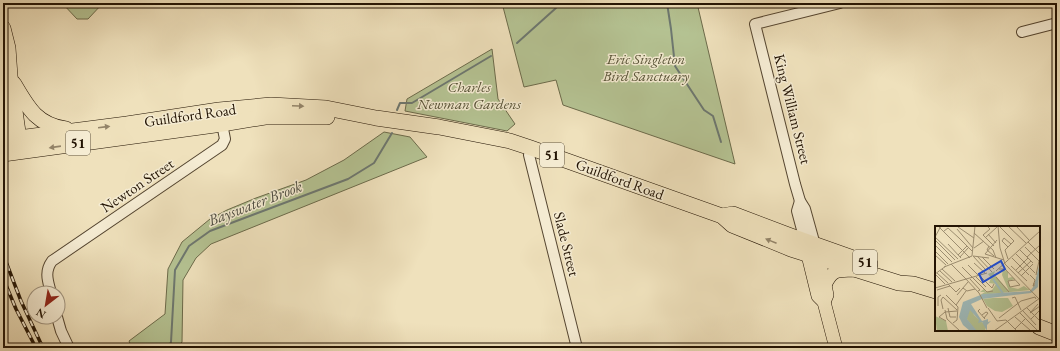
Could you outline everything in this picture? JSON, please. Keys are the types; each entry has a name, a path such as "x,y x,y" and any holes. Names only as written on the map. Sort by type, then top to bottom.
{"highway":[{"path":"3,28 8,48 10,76 10,146"},
{"path":"10,76 25,104 38,118 53,126 82,130"},
{"path":"3,103 10,146"},
{"name":"Guildford Road","path":"10,146 220,117 271,105 326,108 376,118 480,134 510,141 722,216 732,225 791,249 811,249 902,275 913,284"},
{"name":"Guildford Road","path":"10,146 82,130 127,124 220,117"},
{"name":"Guildford Road","path":"811,249 857,270 899,283 913,284 935,291"},
{"path":"1040,327 1057,334"}],"main road":[{"name":"King William Street","path":"811,249 825,285 827,295 824,302"},
{"name":"King William Street","path":"811,249 818,296 824,302 836,348"},
{"path":"825,285 834,272 857,270"}],"street":[{"name":"King William Street","path":"811,249 798,211 800,202 755,24 840,3"},
{"path":"1022,32 1057,24"},
{"name":"Newton Street","path":"49,285 47,276 48,266 52,261 222,146 225,138 220,117"},
{"name":"Slade Street","path":"531,148 529,155 577,348"},
{"path":"59,325 69,348"}],"green space":[{"path":"62,3 103,3 88,19 77,19"},
{"name":"Eric Singleton Bird Sanctuary","path":"502,3 697,3 735,164 563,105 556,80 524,87"},
{"name":"Charles Newman Gardens","path":"492,49 498,99 515,124 507,131 405,111 407,99"},
{"path":"384,132 410,137 427,157 211,244 196,258 183,280 182,342 178,348 132,348 129,341 165,314 168,269 182,242 210,219 256,198 306,180 344,160"}],"waterway":[{"name":"Bayswater Brook","path":"517,43 560,3"},
{"path":"667,3 675,66 704,110 713,116 721,142"},
{"name":"Bayswater Brook","path":"397,110 400,103 412,103 491,56"},
{"name":"Bayswater Brook","path":"168,348 171,342 175,270 189,246 210,231 348,179 374,163 392,133"}],"railway":[{"path":"3,254 21,301 43,348"},
{"path":"3,278 16,309 36,348"}]}
